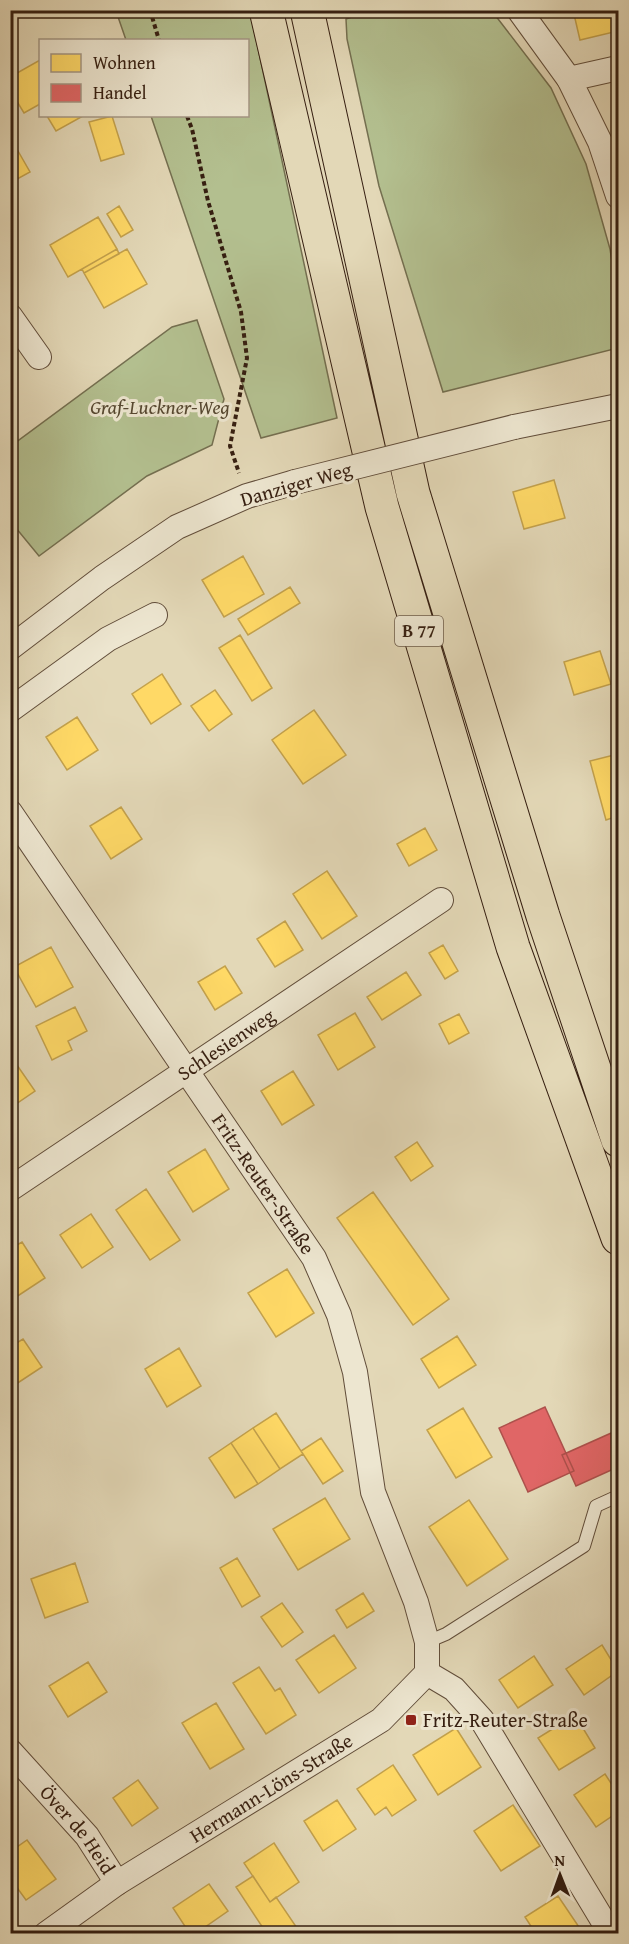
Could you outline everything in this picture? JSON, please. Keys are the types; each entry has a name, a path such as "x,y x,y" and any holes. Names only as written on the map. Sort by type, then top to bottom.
{"highway":[{"name":"B 77","path":"266,10 381,507 513,947 618,1238"},
{"name":"B 77","path":"307,10 413,493 543,916 618,1140"}],"street":[{"path":"519,10 569,79 600,142 618,196"},
{"path":"569,79 618,68"},
{"path":"10,316 39,357"},
{"name":"Danziger Weg","path":"10,648 102,578 177,527 247,496 514,427 618,406"},
{"path":"10,710 108,639 155,615"},
{"name":"Fritz-Reuter-Straße","path":"10,812 314,1258 339,1315 355,1372 373,1492 416,1602 426,1642"},
{"name":"Schlesienweg","path":"10,1188 441,900"},
{"path":"426,1642 427,1673 454,1689 482,1720 611,1934"},
{"name":"Hermann-Löns-Straße","path":"51,1932 117,1883 381,1720 427,1673"},
{"name":"Över de Heid","path":"10,1751 87,1836 117,1883"}],"lane":[{"path":"426,1642 446,1634 584,1546 596,1506 618,1496"}],"path":[{"path":"150,10 159,39"},
{"path":"187,117 208,201 241,312 247,358 230,446"}],"green space":[{"path":"116,11 250,11 337,418 261,438 151,117 249,117 249,39 126,39"},
{"path":"369,11 492,11 551,88 586,164 610,249 618,300 618,348 443,392 379,186 347,39 346,19"},
{"name":"Graf-Luckner-Weg","path":"197,320 224,399 212,445 147,476 39,556 11,522 11,446 172,327"}],"building: Wohnen":[{"path":"573,10 618,10 618,31 580,40"},
{"path":"39,61 39,105 24,113 10,90 10,77"},
{"path":"48,117 81,117 56,131"},
{"path":"112,117 124,154 101,161 89,122"},
{"path":"10,137 30,172 10,183"},
{"path":"119,206 133,230 121,237 107,214"},
{"path":"98,217 117,249 68,277 50,245"},
{"path":"117,249 119,254 84,273 82,269"},
{"path":"127,249 147,284 104,308 84,273"},
{"path":"554,480 565,518 524,529 513,492"},
{"path":"243,556 264,594 224,617 202,580"},
{"path":"290,587 300,603 248,635 238,619"},
{"path":"240,635 272,688 252,701 219,648"},
{"path":"600,651 611,684 574,695 564,662"},
{"path":"162,674 181,704 151,724 132,694"},
{"path":"215,690 232,714 209,731 191,706"},
{"path":"314,710 346,755 303,784 272,740"},
{"path":"77,717 98,750 67,770 46,737"},
{"path":"618,754 618,816 606,820 590,761"},
{"path":"121,807 142,839 111,859 90,826"},
{"path":"425,828 437,850 409,866 397,844"},
{"path":"327,871 357,916 322,939 293,894"},
{"path":"285,921 303,950 275,967 257,939"},
{"path":"443,945 458,971 445,979 429,953"},
{"path":"51,947 73,987 36,1007 14,967"},
{"path":"225,966 242,993 215,1010 198,982"},
{"path":"406,972 421,995 382,1020 367,997"},
{"path":"75,1007 87,1031 68,1041 72,1050 52,1060 36,1026"},
{"path":"355,1013 375,1047 338,1070 318,1035"},
{"path":"459,1014 469,1033 449,1044 439,1024"},
{"path":"10,1055 35,1091 10,1108"},
{"path":"293,1071 314,1105 282,1125 261,1091"},
{"path":"417,1142 433,1166 411,1181 395,1157"},
{"path":"205,1149 229,1189 193,1212 168,1172"},
{"path":"146,1189 180,1240 150,1260 116,1210"},
{"path":"373,1192 449,1299 413,1325 337,1218"},
{"path":"91,1214 113,1247 82,1268 60,1235"},
{"path":"22,1242 45,1278 10,1301 10,1249"},
{"path":"287,1269 314,1313 276,1337 248,1293"},
{"path":"457,1336 476,1365 439,1388 421,1359"},
{"path":"23,1339 42,1367 10,1388 10,1347"},
{"path":"179,1348 201,1386 167,1407 145,1369"},
{"path":"463,1408 492,1457 456,1478 427,1430"},
{"path":"276,1413 303,1454 280,1469 253,1428"},
{"path":"253,1428 280,1469 258,1484 231,1443"},
{"path":"321,1438 343,1471 323,1484 301,1451"},
{"path":"231,1443 258,1484 235,1498 209,1458"},
{"path":"325,1498 350,1539 298,1570 273,1529"},
{"path":"469,1500 508,1559 467,1586 429,1527"},
{"path":"237,1558 260,1596 242,1607 220,1568"},
{"path":"75,1563 88,1602 45,1618 31,1579"},
{"path":"363,1593 374,1611 347,1628 336,1610"},
{"path":"282,1603 303,1632 282,1647 261,1617"},
{"path":"334,1635 356,1668 319,1693 296,1660"},
{"path":"602,1645 618,1671 584,1695 566,1669"},
{"path":"534,1656 553,1685 518,1708 499,1680"},
{"path":"88,1662 107,1692 68,1717 49,1686"},
{"path":"259,1667 275,1691 280,1688 296,1715 266,1734 233,1683"},
{"path":"216,1703 244,1749 210,1769 182,1723"},
{"path":"575,1715 595,1748 559,1770 538,1738"},
{"path":"456,1728 481,1767 438,1795 413,1755"},
{"path":"393,1765 416,1800 392,1816 386,1807 375,1815 357,1789"},
{"path":"605,1774 618,1794 618,1812 596,1827 574,1795"},
{"path":"138,1780 158,1808 132,1826 113,1798"},
{"path":"337,1800 356,1829 323,1851 304,1821"},
{"path":"513,1805 540,1846 501,1871 474,1831"},
{"path":"27,1840 56,1879 26,1900 10,1878 10,1852"},
{"path":"274,1843 299,1882 270,1902 244,1863"},
{"path":"253,1876 270,1902 276,1897 301,1934 267,1934 236,1887"},
{"path":"209,1884 228,1911 195,1934 190,1934 173,1908"},
{"path":"558,1896 583,1933 536,1934 525,1917"}],"building: Handel":[{"path":"545,1407 574,1471 528,1492 499,1428"},
{"path":"618,1430 618,1467 576,1486 562,1455"}],"place":[{"name":"Fritz-Reuter-Straße","path":"411,1720"}]}
